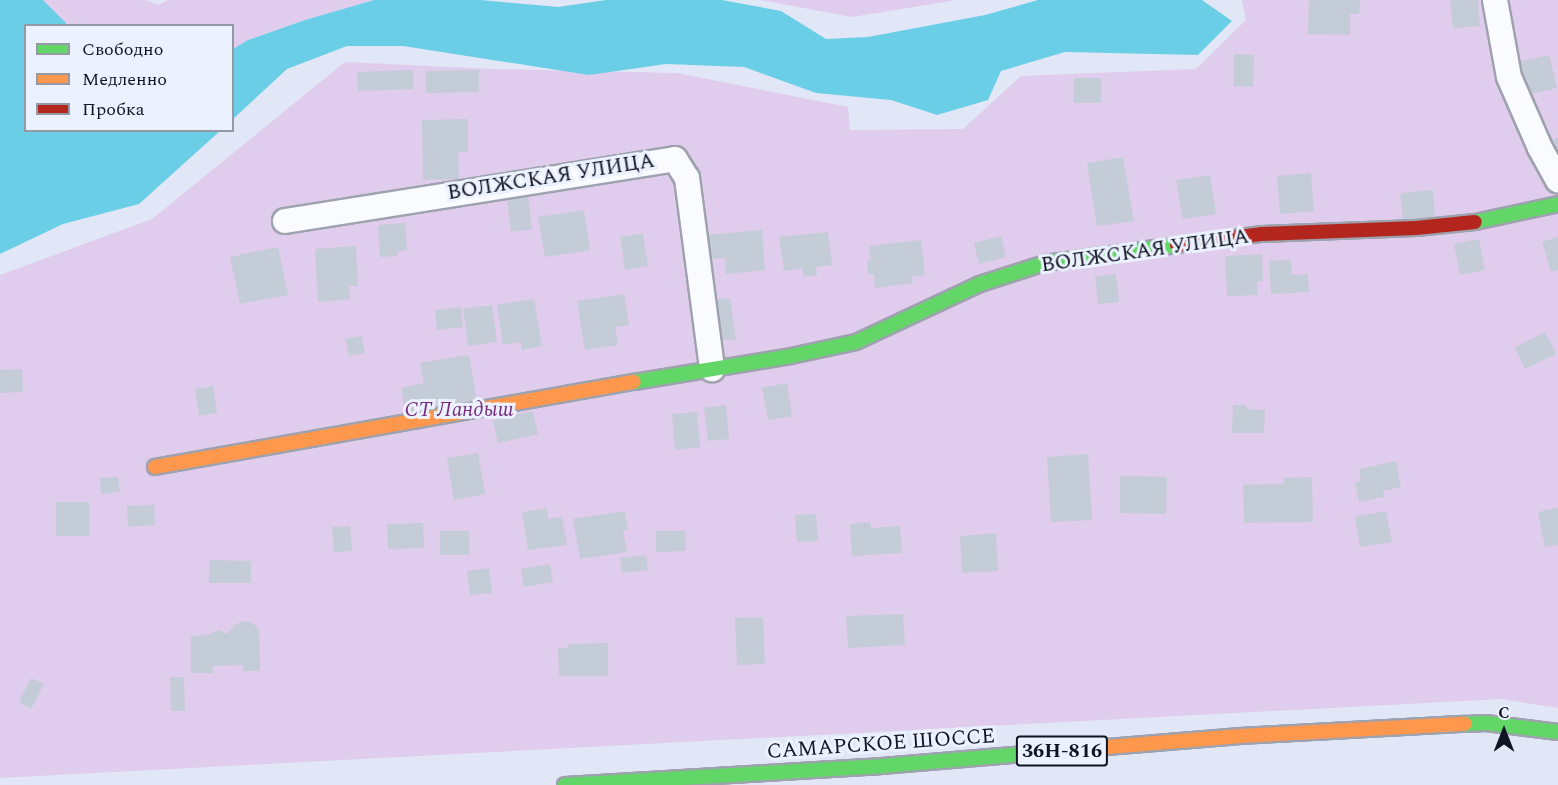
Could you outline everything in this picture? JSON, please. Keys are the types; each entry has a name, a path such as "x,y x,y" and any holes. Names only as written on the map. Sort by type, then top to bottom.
{"street":[{"path":"1494,0 1509,77 1540,148 1558,180"},
{"name":"ВОЛЖСКАЯ УЛИЦА","path":"285,220 675,159 687,178 712,369"},
{"name":"ВОЛЖСКАЯ УЛИЦА","path":"155,467 791,356 856,342 929,310 980,284 1045,262 1262,234 1478,222 1558,204"},
{"name":"САМАРСКОЕ ШОССЕ","path":"565,785 870,767 1240,736 1450,724 1486,723 1558,732"}],"green space":[{"path":"43,0 146,0 158,5 168,0 374,0 305,20 248,40 234,48 234,24 64,24"},
{"path":"761,0 956,0 852,17"},
{"name":"СТ Ландыш","path":"1242,0 1558,0 1558,708 1501,699 0,778 0,275 152,219 345,62 494,69 677,73 848,107 850,130 963,129 1021,76 1196,69 1246,20"}],"water":[{"path":"0,0 43,0 66,23 24,24 24,132 219,132 139,204 63,224 0,254"},
{"path":"374,0 481,0 558,7 606,0 722,0 781,11 826,39 868,37 985,15 1038,0 1202,0 1232,21 1198,55 1065,52 1001,71 988,100 937,115 891,100 816,93 744,67 666,64 589,75 403,46 347,46 287,69 234,118 234,48 248,40 305,20"}],"building":[{"path":"1309,0 1360,0 1359,14 1350,14 1350,35 1308,34"},
{"path":"1450,0 1478,0 1480,26 1453,28"},
{"path":"1234,54 1254,55 1253,87 1234,86"},
{"path":"1549,55 1557,88 1526,95 1519,62"},
{"path":"413,70 413,89 358,91 357,72"},
{"path":"479,70 479,92 426,93 426,71"},
{"path":"1074,78 1101,78 1101,103 1074,103"},
{"path":"468,119 468,152 458,152 459,179 423,180 422,120"},
{"path":"1558,138 1558,154 1557,154 1554,139"},
{"path":"1123,157 1134,221 1097,226 1087,163"},
{"path":"1311,173 1314,211 1280,214 1277,176"},
{"path":"1210,175 1216,214 1183,219 1176,180"},
{"path":"1433,190 1435,217 1403,220 1400,193"},
{"path":"528,196 532,229 511,232 507,199"},
{"path":"584,210 590,250 545,257 538,217"},
{"path":"405,223 407,250 398,251 398,256 380,257 378,225"},
{"path":"762,230 765,270 726,274 725,258 707,260 705,235"},
{"path":"828,232 832,265 816,267 817,275 803,277 802,268 784,271 779,237"},
{"path":"643,233 648,266 625,270 620,237"},
{"path":"1001,236 1006,257 979,264 974,243"},
{"path":"1558,237 1558,270 1551,272 1542,242"},
{"path":"1479,239 1485,270 1460,275 1454,244"},
{"path":"921,240 925,275 912,277 913,283 875,288 874,274 868,275 867,261 871,260 869,246"},
{"path":"356,246 358,286 349,286 350,299 318,302 315,249"},
{"path":"278,247 288,295 240,304 230,257"},
{"path":"1262,254 1263,281 1257,281 1258,295 1227,296 1225,256"},
{"path":"1291,260 1292,275 1308,274 1309,292 1271,294 1269,261"},
{"path":"1116,274 1119,302 1098,304 1095,276"},
{"path":"624,294 629,325 615,327 618,345 585,350 577,301"},
{"path":"730,298 736,339 718,341 713,300"},
{"path":"534,299 542,346 522,350 521,342 503,345 497,305"},
{"path":"492,305 497,342 468,346 463,309"},
{"path":"461,307 463,327 437,330 435,310"},
{"path":"1545,332 1556,354 1525,369 1515,347"},
{"path":"361,336 365,353 349,356 345,339"},
{"path":"469,355 477,400 405,413 401,388 424,383 420,363"},
{"path":"22,369 23,392 0,393 0,370"},
{"path":"787,383 792,416 768,420 762,388"},
{"path":"213,386 217,413 199,416 195,389"},
{"path":"726,405 729,439 708,441 704,408"},
{"path":"1233,405 1246,405 1246,409 1265,410 1264,433 1232,433"},
{"path":"533,411 538,434 498,443 493,420"},
{"path":"697,412 700,447 675,450 672,414"},
{"path":"478,453 485,494 454,500 447,458"},
{"path":"1088,454 1092,520 1051,522 1047,457"},
{"path":"1396,461 1401,487 1383,491 1384,497 1359,502 1355,483 1361,481 1359,469"},
{"path":"1120,476 1167,477 1166,514 1120,513"},
{"path":"118,477 120,492 101,494 100,478"},
{"path":"1312,477 1313,522 1244,523 1243,485 1284,484 1284,478"},
{"path":"56,502 89,502 89,536 56,536"},
{"path":"154,505 155,525 128,527 127,506"},
{"path":"547,508 548,519 562,517 567,545 528,550 522,512"},
{"path":"1558,508 1558,545 1545,547 1538,512"},
{"path":"625,511 628,529 623,530 627,552 580,559 573,519"},
{"path":"1386,511 1392,542 1360,547 1355,517"},
{"path":"816,514 818,541 797,542 795,515"},
{"path":"870,522 871,528 900,526 902,553 852,556 850,524"},
{"path":"423,523 424,548 388,549 387,524"},
{"path":"350,526 352,551 334,552 332,527"},
{"path":"440,531 469,531 469,555 440,555"},
{"path":"656,531 685,531 686,551 656,552"},
{"path":"996,533 998,571 962,573 960,536"},
{"path":"646,555 648,570 622,573 620,558"},
{"path":"209,560 251,561 251,583 209,583"},
{"path":"550,564 553,582 524,587 521,569"},
{"path":"489,568 492,593 470,595 467,571"},
{"path":"903,614 905,645 848,648 846,616"},
{"path":"763,617 765,664 737,665 735,618"},
{"path":"245,621 254,624 259,631 260,671 243,671 243,665 213,666 213,673 191,673 191,636 208,635 219,630 227,634 236,624"},
{"path":"608,643 608,676 559,676 558,648 568,648 568,644"},
{"path":"170,677 184,677 185,711 171,711"},
{"path":"31,678 44,684 31,709 19,702"}],"traffic: fast":[{"path":"1475,222 1558,204"},
{"path":"634,382 791,356 856,342 980,284 1045,263 1177,245"},
{"path":"1465,724 1486,723 1558,732"},
{"path":"565,785 870,767 1071,750"}],"traffic: slow":[{"path":"155,467 634,382"},
{"path":"1071,750 1240,736 1465,724"}],"traffic: jam":[{"path":"1177,245 1262,234 1416,228 1475,222"}]}
